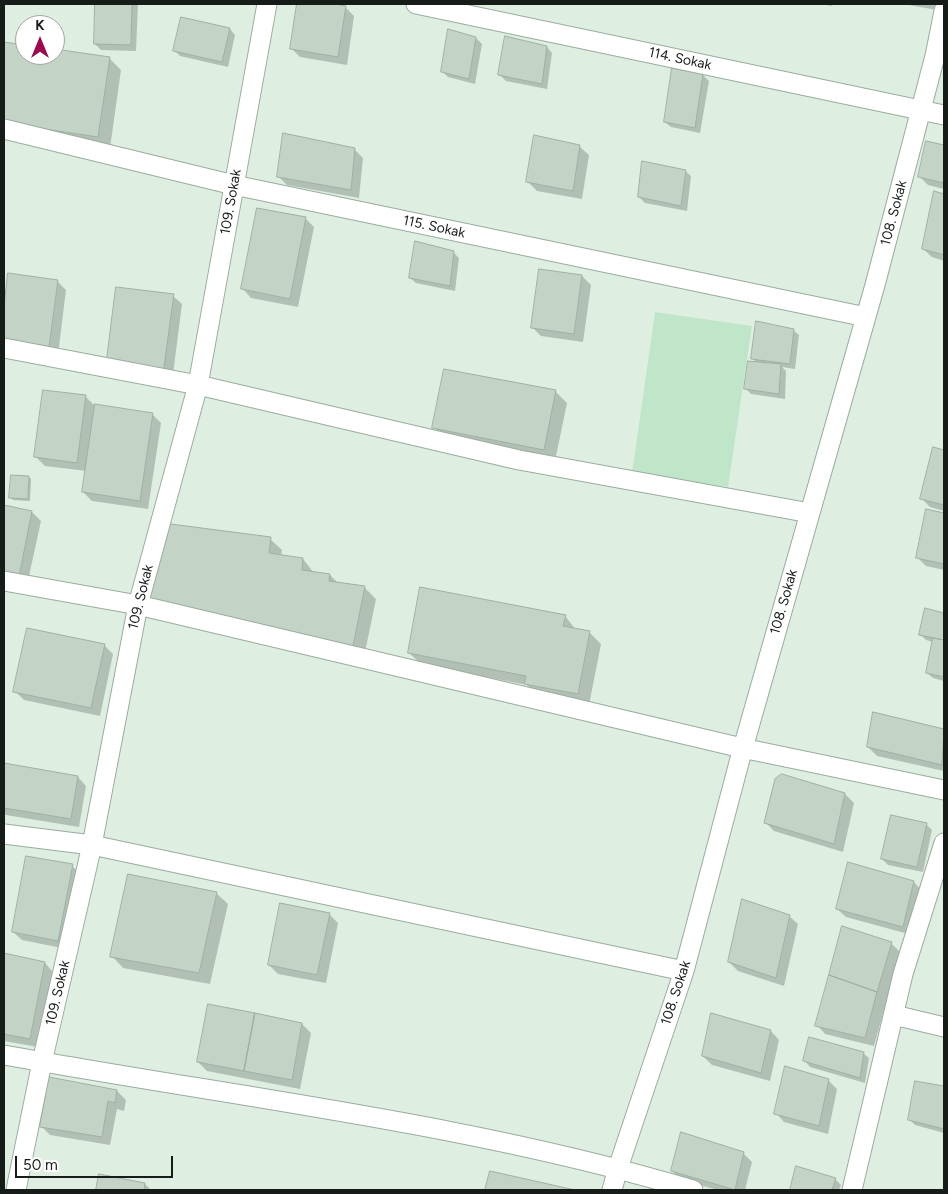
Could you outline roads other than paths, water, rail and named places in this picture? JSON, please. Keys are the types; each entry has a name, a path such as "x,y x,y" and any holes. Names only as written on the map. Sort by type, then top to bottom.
{"street":[{"name":"109. Sokak","path":"16,1190 42,1062 92,845 138,605 198,385 266,4"},
{"name":"114. Sokak","path":"416,4 944,114"},
{"name":"108. Sokak","path":"612,1190 684,971 742,748 866,317 921,109 944,11"},
{"name":"115. Sokak","path":"4,129 234,185 866,317"},
{"path":"4,348 198,385 519,460 810,513"},
{"path":"4,581 138,605 742,748 944,790"},
{"path":"4,834 92,845 684,971"},
{"path":"852,1190 903,974 944,842"},
{"path":"894,1015 944,1027"},
{"path":"4,1055 462,1133 618,1168 693,1190"}]}
